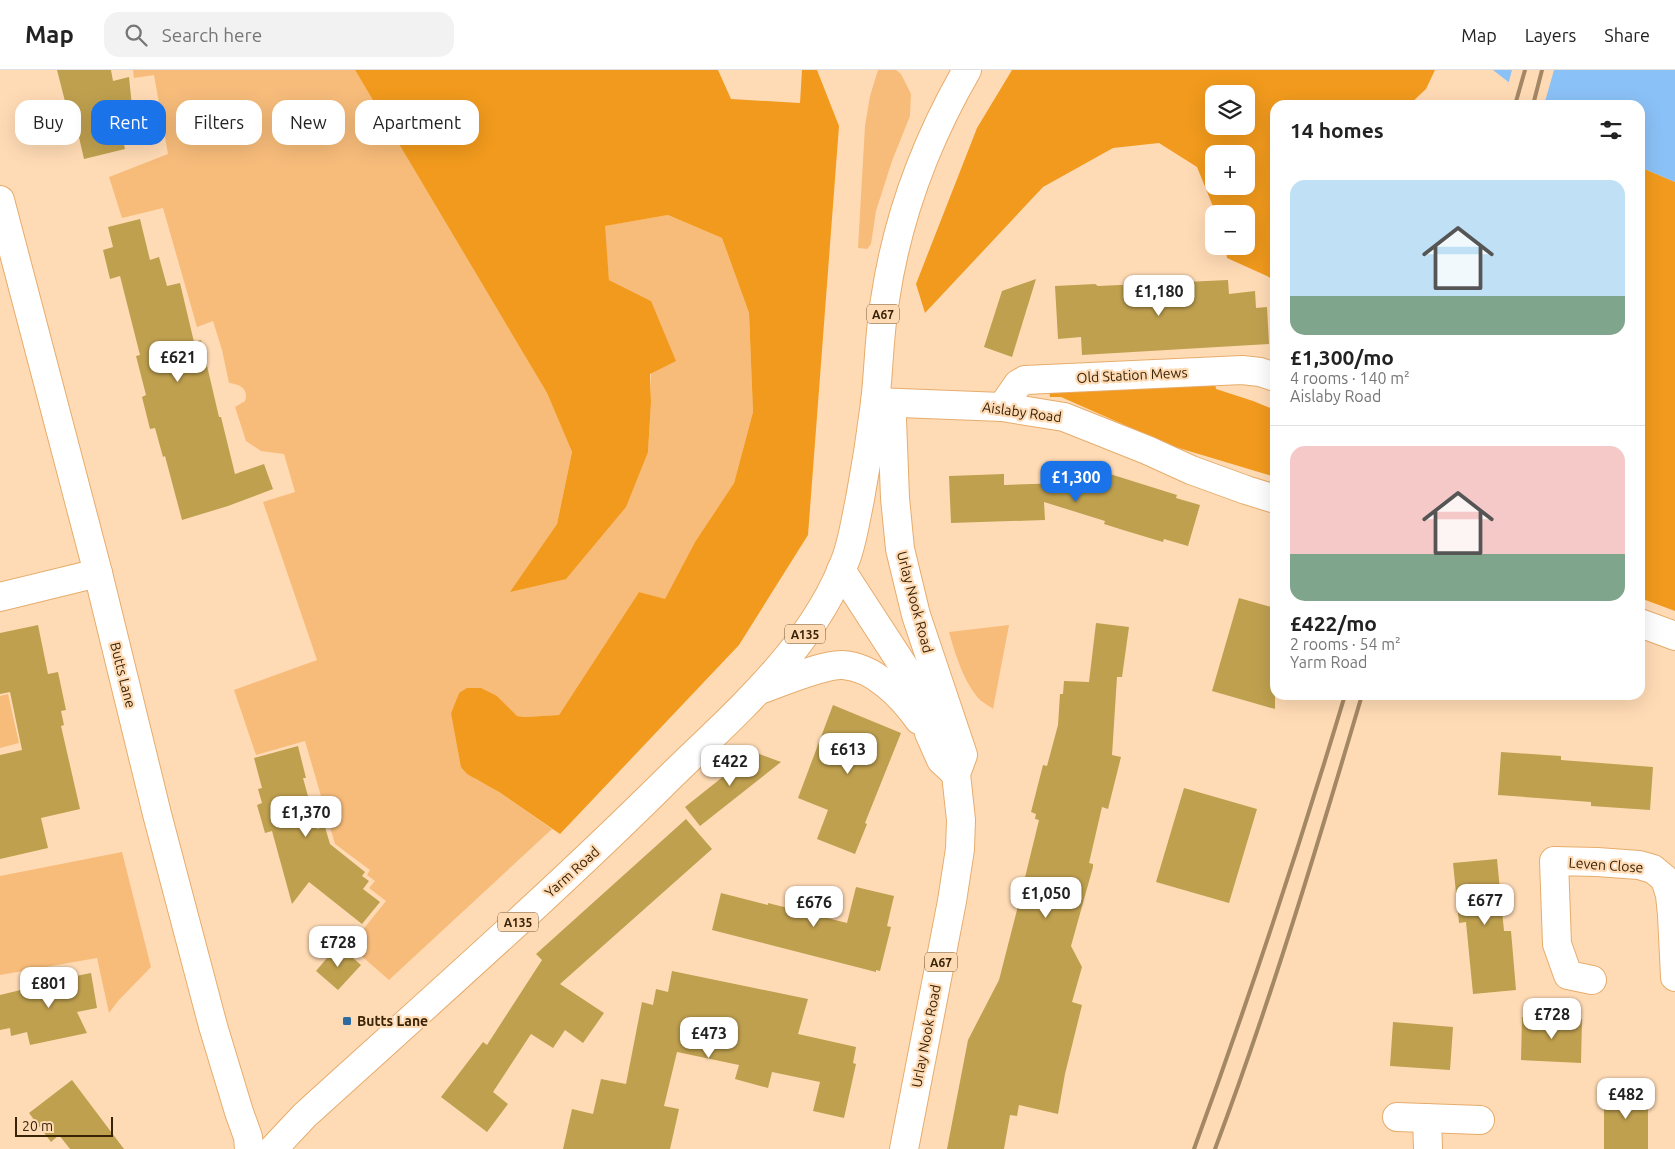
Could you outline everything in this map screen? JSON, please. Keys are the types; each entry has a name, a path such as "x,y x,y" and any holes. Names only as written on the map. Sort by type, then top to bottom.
{"main road":[{"name":"A67","path":"841,570 855,524 864,474 875,402 884,303 892,256 907,201 932,136 967,70"},
{"name":"Butts Lane","path":"0,200 98,572 157,814 213,1026 248,1137 249,1149"},
{"name":"Old Station Mews","path":"1002,407 1018,384 1025,380 1242,370 1270,375"},
{"name":"Aislaby Road","path":"875,402 1002,407 1064,416 1191,470 1270,497"},
{"name":"Urlay Nook Road","path":"875,402 892,419 895,498 900,549 909,591 963,755 956,774 961,820 960,849 904,1149"},
{"name":"Urlay Nook Road","path":"841,570 906,670 924,709 929,733 941,760 956,774"},
{"name":"Yarm Road","path":"273,1149 305,1115 599,848 759,690 812,625 841,570"},
{"path":"0,597 98,572"},
{"path":"1645,625 1675,636"},
{"name":"Urlay Nook Road","path":"759,690 824,668 844,665 860,669 896,692 929,733"},
{"name":"Leven Close","path":"1592,980 1568,975 1557,944 1554,861 1638,865 1653,869 1665,879 1670,895 1675,977"},
{"path":"1397,1117 1480,1120"},
{"path":"1427,1118 1428,1149"}],"shaded area":[{"path":"133,70 355,70 373,100 355,100 355,145 400,145 547,393 572,452 557,524 511,592 648,452 651,402 651,301 609,280 604,226 668,215 722,238 749,313 753,412 734,483 695,542 665,600 639,592 559,715 516,716 497,696 459,693 451,713 475,779 493,788 552,829 389,980 350,946 386,901 369,888 375,881 367,875 370,870 335,844 305,741 256,755 234,690 317,660 263,502 295,492 284,454 261,451 246,441 235,407 245,401 245,390 240,386 229,383 213,321 197,327 163,208 122,218 109,177 168,154 166,143 166,100 158,100 154,75 134,78"},
{"path":"355,70 718,70 731,99 800,103 802,70 817,70 839,126 808,535 739,645 560,834 499,792 467,774 461,767 451,713 459,693 467,688 481,688 497,696 517,716 559,715 639,592 665,599 695,542 734,483 753,412 749,313 722,238 668,215 605,226 609,280 651,301 676,361 650,374 651,402 648,452 626,507 566,579 510,592 557,524 572,452 547,393 400,145 479,145 479,100 373,100"},
{"path":"878,70 896,70 901,74 911,94 910,116 892,161 876,211 871,244 867,249 858,248 865,126 870,96"},
{"path":"1012,70 1435,70 1426,89 1414,100 1270,100 1270,278 1227,258 1226,255 1255,255 1255,205 1212,205 1208,195 1255,195 1255,145 1205,145 1205,187 1197,167 1159,143 1113,148 1043,187 925,313 916,284 977,128"},
{"path":"1645,169 1675,182 1675,611 1645,600"},
{"path":"1215,382 1216,389 1270,408 1270,475 1172,446 1061,397 1050,397 1049,391"},
{"path":"1009,625 993,709 980,700 969,685 957,659 949,632"},
{"path":"8,694 19,743 0,748 0,696"},
{"path":"122,852 151,967 109,1013 97,958 0,975 0,876"}],"water":[{"path":"1493,70 1675,70 1675,182 1645,169 1645,100 1532,100"}],"pier":[{"path":"1512,70 1554,70 1545,100 1528,100 1508,85"}],"building":[{"path":"57,70 111,70 113,81 129,77 131,100 91,100 91,145 124,145 125,149 84,159 81,145 81,100 65,100"},
{"path":"140,219 150,260 159,257 167,286 180,283 194,342 201,340 235,474 264,464 273,489 228,506 182,520 165,456 163,457 155,428 150,429 142,397 146,395 136,356 140,355 120,276 110,279 103,250 113,247 108,227"},
{"path":"1036,279 1012,357 984,347 1002,291"},
{"path":"1228,280 1229,294 1255,291 1256,308 1267,307 1269,344 1082,355 1081,337 1058,339 1055,286"},
{"path":"1070,467 1093,474 1094,469 1177,495 1176,498 1200,505 1188,546 1164,539 1163,542 1123,530 1104,524 1105,521 1044,502 1045,520 951,523 949,476 1004,474 1004,485 1065,483"},
{"path":"1239,598 1270,607 1270,700 1275,700 1275,709 1212,691"},
{"path":"1096,623 1129,627 1122,677 1117,677 1112,755 1121,757 1108,809 1102,807 1089,863 1093,864 1093,867 1071,946 1082,967 1072,1002 1082,1005 1065,1074 1058,1114 1019,1105 1017,1116 1010,1115 1004,1149 947,1149 968,1040 999,980 1018,906 1039,820 1035,819 1036,814 1031,812 1043,765 1047,766 1058,725 1060,694 1063,694 1064,681 1089,682"},
{"path":"38,625 48,674 58,672 66,710 61,711 64,725 61,726 80,809 41,818 48,848 0,859 0,755 22,750 10,692 0,694 0,633"},
{"path":"833,705 901,733 865,823 867,824 855,854 817,839 828,810 798,798"},
{"path":"298,746 306,778 303,778 317,829 325,827 330,844 365,872 362,876 369,881 363,889 380,902 362,924 309,882 292,904 272,831 265,833 257,805 262,803 258,789 262,788 254,758"},
{"path":"754,752 781,762 700,826 685,807"},
{"path":"1501,752 1561,756 1561,760 1653,767 1650,810 1591,806 1591,802 1498,795"},
{"path":"1184,788 1257,809 1229,903 1156,882"},
{"path":"686,819 712,849 560,984 604,1013 583,1043 565,1030 553,1048 531,1034 493,1092 508,1104 487,1132 441,1097 483,1042 487,1045 542,960 536,954"},
{"path":"1497,859 1504,931 1511,931 1516,990 1473,994 1466,922 1459,923 1453,863"},
{"path":"856,887 894,896 887,926 891,927 880,971 876,970 876,972 712,930 721,893 847,923"},
{"path":"338,945 361,965 338,990 316,971"},
{"path":"672,971 808,999 798,1034 856,1047 853,1063 856,1064 844,1118 813,1111 820,1082 772,1072 768,1088 735,1079 739,1065 677,1052 664,1106 679,1109 670,1149 563,1149 572,1109 593,1114 601,1079 626,1084 642,1002 653,1005 656,989 668,992"},
{"path":"91,973 97,1008 77,1012 87,1033 30,1045 27,1032 11,1036 10,1028 0,1030 0,995 45,984 46,982"},
{"path":"1522,1017 1582,1019 1581,1063 1521,1060"},
{"path":"1393,1022 1453,1027 1450,1070 1390,1066"},
{"path":"72,1080 124,1149 70,1149 59,1135 51,1142 29,1113"},
{"path":"1604,1090 1648,1090 1648,1149 1604,1149"}],"railway":[{"path":"1516,100 1525,70"},
{"path":"1534,100 1542,70"},
{"path":"1194,1149 1273,923 1343,700"},
{"path":"1215,1149 1274,980 1360,700"}],"place":[{"name":"Butts Lane","path":"347,1021"}]}
